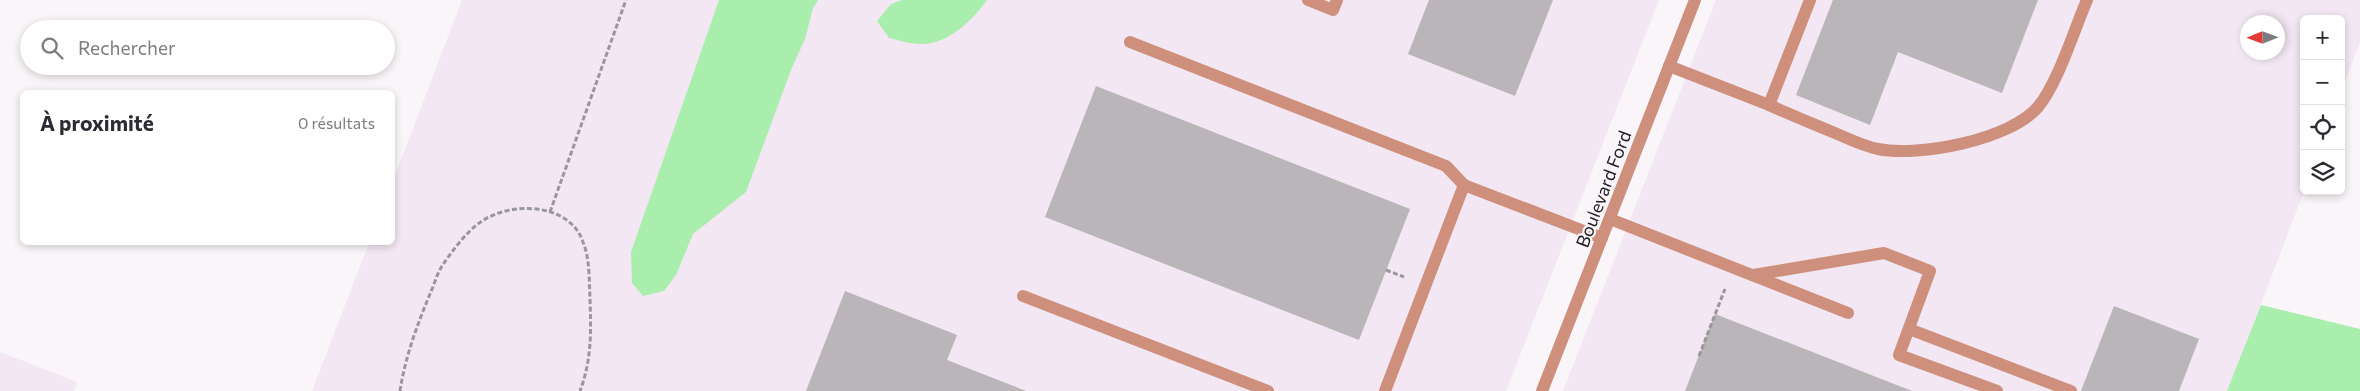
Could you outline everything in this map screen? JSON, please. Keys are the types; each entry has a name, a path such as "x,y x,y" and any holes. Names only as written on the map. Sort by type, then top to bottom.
{"street":[{"path":"1308,0 1333,10 1337,0"},
{"name":"Boulevard Ford","path":"1542,391 1695,0"},
{"path":"1769,106 1810,0"},
{"path":"1669,66 1861,144 1878,149 1920,150 1983,139 2004,131 2024,120 2037,108 2048,92 2087,0"},
{"path":"1130,42 1446,166 1464,185 1602,238"},
{"path":"1385,391 1464,185"},
{"path":"1610,219 1848,313"},
{"path":"1753,275 1884,253 1930,271 1899,355 1997,391"},
{"path":"1023,296 1268,391"},
{"path":"1909,329 2071,391"}],"path":[{"path":"550,212 626,0"},
{"path":"400,391 403,368 441,267 458,244 482,221 502,211 526,208 550,212 567,219 583,240 589,273 592,344 580,391"},
{"path":"1386,270 1407,279"},
{"path":"1699,356 1717,309"}],"shaded area":[{"path":"462,0 1659,0 1506,391 312,391 368,245 395,245 395,176"},
{"path":"1716,0 2360,0 2360,42 2345,81 2345,15 2300,15 2300,195 2302,195 2228,391 1563,391"},
{"path":"0,352 77,382 74,391 0,391"}],"green space":[{"path":"719,0 818,0 813,8 805,39 791,70 746,192 693,234 676,275 664,291 643,296 632,283 631,252"},
{"path":"902,0 987,0 974,16 949,36 940,41 920,44 889,38 877,21 891,4"},
{"path":"2261,305 2360,329 2360,391 2227,391"}],"building":[{"path":"1429,0 1553,0 1515,96 1408,54"},
{"path":"1833,0 2038,0 2002,93 1898,52 1870,125 1796,95"},
{"path":"1096,86 1410,209 1359,340 1045,217"},
{"path":"845,291 957,335 947,360 1026,391 806,391"},
{"path":"2114,306 2199,339 2179,391 2081,391"},
{"path":"1715,314 1861,371 1912,391 1685,391"}]}
